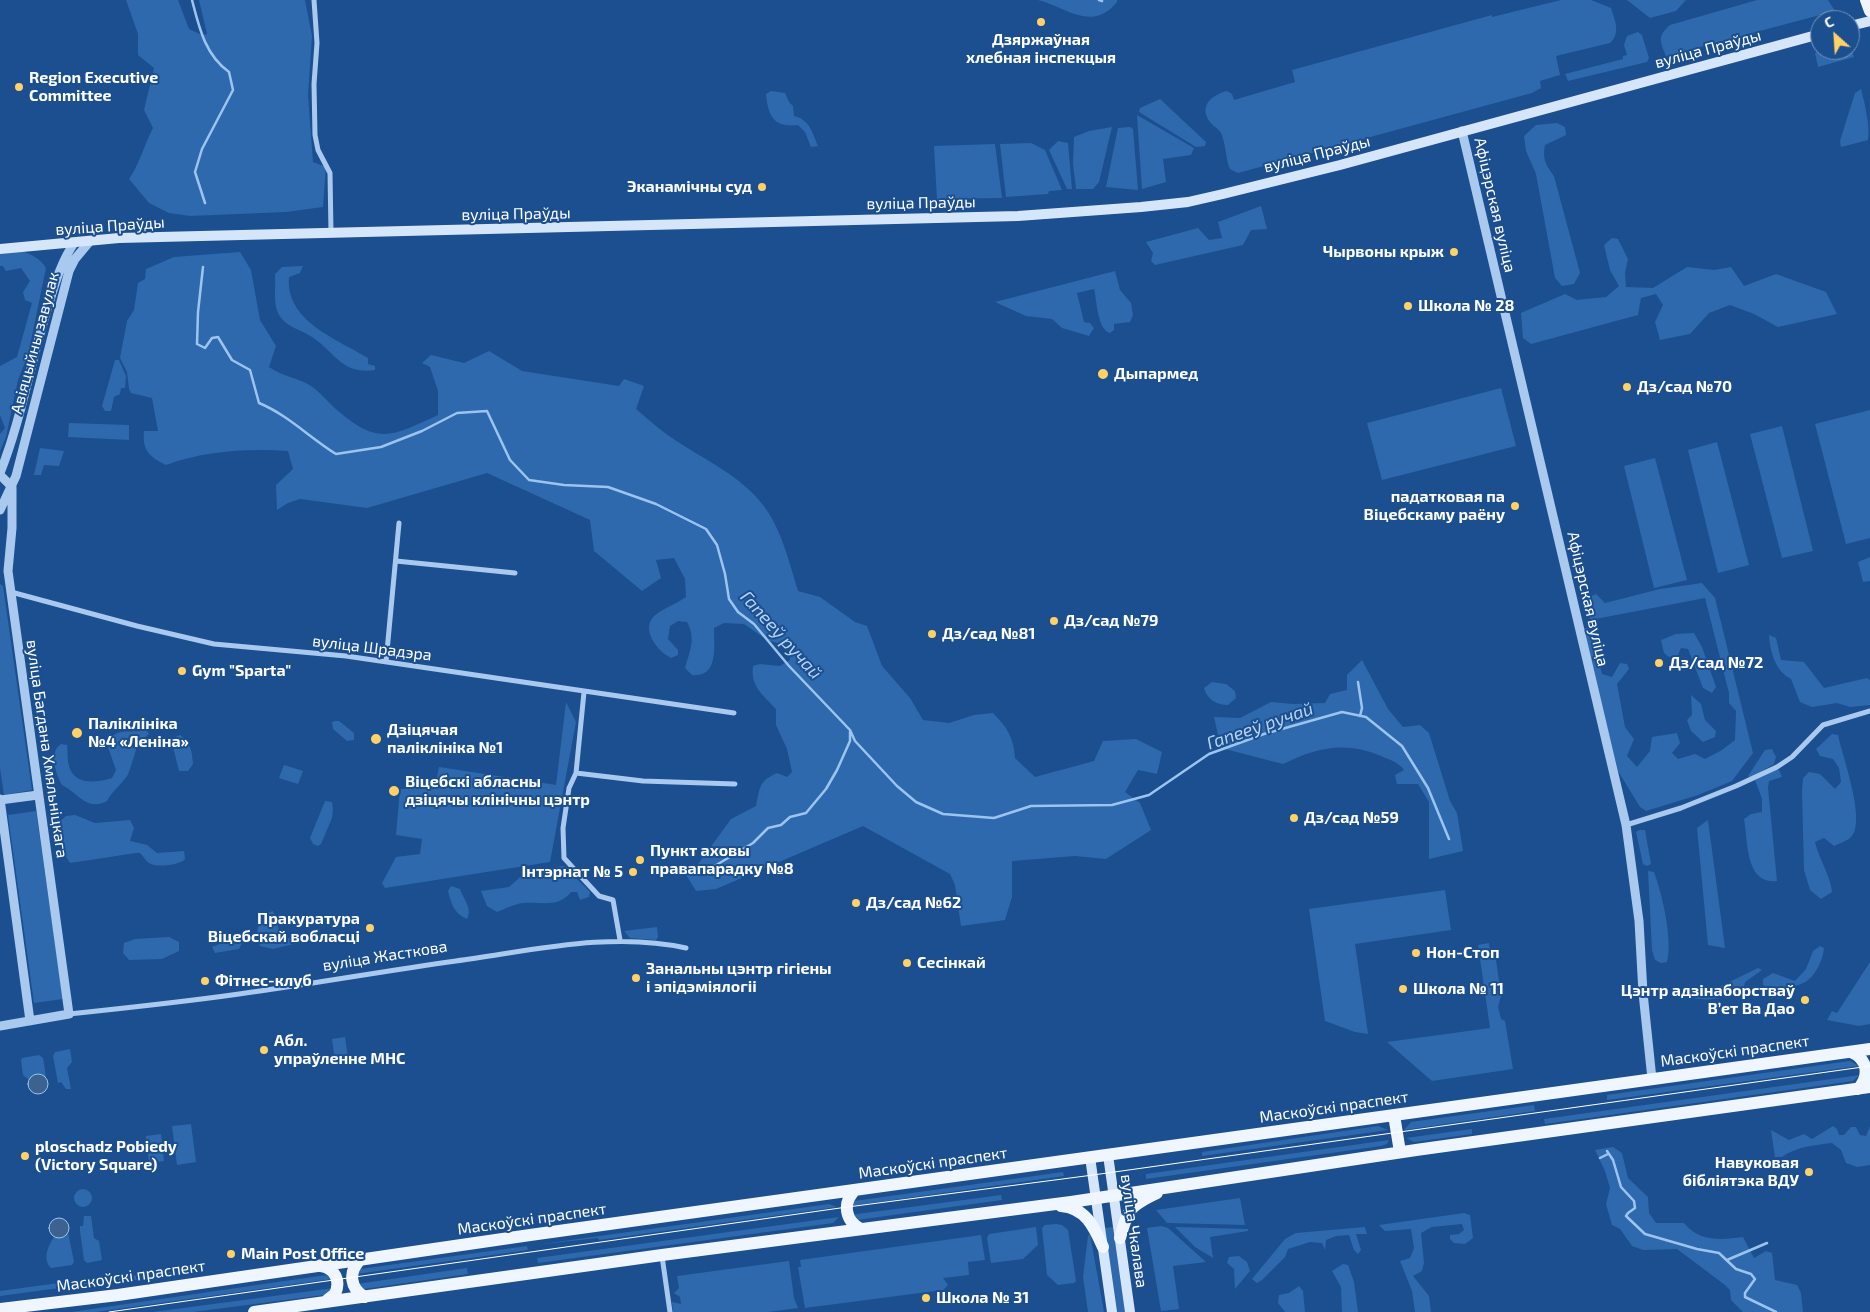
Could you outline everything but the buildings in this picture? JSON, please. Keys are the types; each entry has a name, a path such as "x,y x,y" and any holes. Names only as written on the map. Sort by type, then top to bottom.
{"main road":[{"path":"1866,0 1870,11"},
{"name":"вуліца Праўды","path":"0,249 119,238 1018,216 1112,210 1188,202 1462,131 1810,37"},
{"name":"Маскоўскі праспект","path":"0,1310 1870,1049"},
{"path":"254,1312 662,1255 1046,1205 1400,1152 1864,1088 1867,1069 1860,1057 1850,1052"},
{"path":"1394,1115 1400,1152"},
{"name":"вуліца Чкалава","path":"1108,1155 1130,1312"},
{"name":"вуліца Чкалава","path":"1090,1157 1112,1312"},
{"path":"1120,1238 1126,1215 1130,1208 1168,1187"},
{"path":"855,1190 847,1201 846,1210 850,1220 861,1229"},
{"path":"828,1194 835,1199 841,1211 839,1225 833,1232"},
{"path":"1046,1205 1071,1207 1083,1213 1093,1225 1103,1247"},
{"path":"360,1260 354,1269 352,1279 355,1288 365,1297"},
{"path":"321,1266 332,1271 338,1281 335,1294 324,1302"}],"street":[{"path":"314,0 317,43 314,84 315,135 318,150 330,173 331,232"},
{"name":"Афіцэрская вуліца","path":"1462,131 1626,825 1639,920 1643,993 1652,1079"},
{"name":"Авіяцыйны завулак","path":"12,488 69,272 75,259 90,241"},
{"name":"Авіяцыйны завулак","path":"0,474 12,444 38,338 60,269 74,243"},
{"path":"0,474 12,488 0,510"},
{"name":"вуліца Багдана Хмяльніцкага","path":"12,488 12,528 8,571 10,592 69,1014"},
{"path":"386,662 400,523"},
{"path":"396,561 515,573"},
{"name":"вуліца Шрадэра","path":"10,592 198,641 386,662 734,713"},
{"path":"584,692 576,773 570,788 563,828 564,858 599,896 613,900 620,940"},
{"path":"1626,825 1681,808 1760,774 1792,757 1823,726 1870,711"},
{"path":"576,773 643,781 735,784"},
{"path":"30,1021 0,800 38,795"},
{"name":"вуліца Жасткова","path":"0,1026 69,1014 238,994 432,964 620,940 661,943 686,948"},
{"path":"662,1255 670,1312"}],"shaded area":[{"path":"126,0 178,0 189,29 202,35 207,34 199,0 305,0 312,36 308,95 313,162 326,167 323,207 286,212 190,216 169,213 149,203 129,179 153,128 144,110 154,68 138,55 138,34"},
{"path":"1038,0 1117,0 1117,2 1108,11 1098,16 1088,17"},
{"path":"1561,0 1591,0 1611,8 1616,27 1615,35 1610,43 1556,56 1560,75 1540,81 1541,88 1532,93 1238,173 1230,169 1221,133 1210,122 1205,111 1208,102 1212,98 1227,91 1232,94 1234,100 1295,82 1292,70 1492,15 1492,17"},
{"path":"1627,0 1686,0 1676,11 1650,18"},
{"path":"1757,0 1828,0 1834,10 1810,10 1810,18 1666,56 1661,36 1670,25"},
{"path":"1638,32 1642,35 1649,58 1647,62 1568,81 1565,74 1623,59 1623,56 1627,55 1624,45 1627,36"},
{"path":"1816,60 1843,60 1818,67"},
{"path":"1861,89 1868,121 1868,140 1841,147 1840,141 1855,93"},
{"path":"771,91 785,93 793,106 794,116 804,120 812,131 818,146 811,147 805,132 798,125 783,124 773,119 768,108 766,94"},
{"path":"1160,99 1206,142 1205,146 1196,147 1139,112 1140,108"},
{"path":"1137,115 1194,148 1191,155 1163,159 1166,182 1142,189"},
{"path":"1557,123 1565,127 1566,135 1545,145 1544,158 1554,176 1580,273 1574,284 1562,286 1555,278 1536,174 1526,151 1524,136 1536,125"},
{"path":"1112,127 1099,182 1093,189 1076,189 1073,164 1074,137 1089,131"},
{"path":"1130,127 1133,129 1138,190 1106,187 1118,128"},
{"path":"1058,141 1068,143 1072,189 1067,189 1049,150"},
{"path":"1031,143 1045,150 1062,190 1049,191 1048,194 1006,197 1000,144"},
{"path":"995,144 1002,198 937,199 934,146"},
{"path":"1261,206 1267,229 1251,230 1243,245 1155,265 1151,261 1153,253 1146,242 1198,228 1209,240 1222,238 1218,222"},
{"path":"1612,238 1618,239 1628,259 1625,273 1626,287 1653,288 1687,267 1714,270 1731,267 1744,286 1776,274 1826,292 1837,314 1778,327 1754,314 1730,305 1709,313 1690,334 1660,340 1655,322 1663,305 1656,294 1641,298 1638,315 1531,344 1523,338 1521,313 1565,294 1577,300 1606,297 1619,286 1610,270 1604,245"},
{"path":"21,251 35,257 46,268 28,355 18,380 6,437 0,451 0,434 5,428 0,415 0,366 17,357 32,303 25,300 23,292 30,281 21,268 6,271 3,266 0,266 0,254"},
{"path":"240,252 251,270 260,320 276,346 269,367 311,386 337,410 364,429 375,433 397,432 438,415 438,391 430,367 422,363 431,355 464,363 489,351 522,371 619,386 624,379 644,386 636,409 670,437 738,480 759,500 778,530 798,591 820,597 855,622 867,626 882,666 910,698 923,720 949,723 974,715 993,713 1009,733 1015,758 1035,777 1094,761 1103,741 1136,739 1162,752 1157,774 1138,770 1125,792 1140,803 1151,830 1106,859 1075,856 1012,861 1012,897 1005,920 961,926 955,885 950,874 863,826 716,889 696,891 683,870 696,867 731,819 756,806 761,785 767,779 777,773 787,777 792,772 787,749 776,725 776,709 758,690 753,673 753,666 760,664 780,666 790,660 790,653 781,644 767,640 744,624 724,623 714,628 714,652 711,666 701,675 692,675 685,668 692,639 687,622 678,621 670,626 668,639 678,650 678,655 671,658 658,648 649,630 650,623 658,613 686,597 685,579 674,558 656,560 661,578 642,591 594,551 590,520 487,473 367,508 300,499 288,503 277,510 276,485 293,469 288,451 226,452 195,456 166,465 151,456 144,444 144,431 158,431 152,398 131,393 127,372 120,358 127,321 134,310 138,283 145,279 146,269 174,257"},
{"path":"303,266 300,273 289,277 290,292 295,306 315,327 368,358 368,364 375,366 375,370 364,371 347,366 312,337 289,325 281,318 276,304 275,274 282,267"},
{"path":"1115,271 1120,290 1131,303 1133,315 1130,322 1114,324 1114,330 1110,333 1102,326 1094,289 1077,293 1084,322 1090,323 1094,328 1089,336 1062,328 1052,319 1026,316 995,302"},
{"path":"115,360 119,360 126,376 125,388 121,388 120,394 114,397 111,411 105,411 102,406"},
{"path":"1501,388 1516,446 1382,480 1367,423"},
{"path":"1870,410 1870,538 1846,544 1815,424"},
{"path":"69,423 129,425 129,440 68,437"},
{"path":"1782,426 1813,551 1782,558 1750,434"},
{"path":"1717,442 1749,565 1718,573 1688,450"},
{"path":"40,448 64,451 59,466 44,465 41,475 34,475"},
{"path":"1655,458 1687,580 1654,588 1624,466"},
{"path":"1870,557 1870,581 1863,582 1858,562"},
{"path":"1702,583 1715,598 1753,753 1732,781 1698,795 1646,811 1640,807 1618,771 1583,629 1591,626 1602,674 1612,677 1620,663 1627,664 1629,669 1617,684 1625,727 1634,739 1627,756 1637,767 1650,751 1652,737 1677,733 1680,743 1672,753 1678,759 1695,754 1705,759 1735,740 1736,711 1729,703 1729,693 1705,598 1590,620 1587,598 1596,594 1605,603 1660,589"},
{"path":"0,584 3,586 32,790 4,795 0,768"},
{"path":"1694,633 1702,647 1716,687 1712,693 1703,688 1688,649 1681,648 1678,655 1669,657 1664,653 1661,640 1676,634"},
{"path":"1769,635 1776,638 1781,660 1804,662 1824,688 1867,678 1870,680 1870,705 1850,707 1837,703 1812,707 1800,702 1791,679 1781,671 1774,660"},
{"path":"1362,660 1388,709 1403,727 1420,725 1429,733 1450,801 1457,813 1463,851 1429,859 1429,802 1418,784 1397,784 1395,775 1404,770 1388,759 1368,751 1344,747 1308,753 1283,764 1221,748 1214,717 1240,718 1271,702 1293,704 1325,703 1330,694 1347,690 1347,675"},
{"path":"1212,682 1226,684 1235,691 1236,698 1228,705 1213,701 1207,695 1204,688"},
{"path":"1691,695 1701,704 1705,720 1716,731 1715,737 1703,742 1691,731 1687,720 1692,715"},
{"path":"566,702 576,722 550,862 385,888 382,883 396,857 420,854 422,839 396,835 400,789 405,789 408,780 436,783 439,767 556,785"},
{"path":"339,721 354,733 354,740 347,741 333,729 332,722"},
{"path":"146,730 149,734 138,743 128,774 107,801 100,804 88,803 62,785 54,763 55,752 61,744 67,745 68,763 73,774 83,780 101,781 112,778 116,770 107,744 110,738 119,733"},
{"path":"1832,734 1838,735 1852,788 1856,818 1855,829 1847,840 1834,846 1824,838 1815,842 1832,892 1821,899 1810,890 1804,870 1802,791 1803,778 1809,772 1820,774 1835,789 1841,782 1839,768 1833,759 1820,756 1816,749"},
{"path":"180,735 187,741 191,751 193,764 188,771 179,771 172,743 173,738"},
{"path":"1772,749 1776,757 1774,764 1750,778 1748,776 1765,750"},
{"path":"284,765 303,771 298,784 279,778"},
{"path":"1775,770 1779,770 1782,777 1769,781 1768,788 1777,881 1767,880 1759,876 1754,869 1750,860 1744,819 1751,814 1762,812 1762,799 1755,780"},
{"path":"325,801 332,802 332,818 321,844 318,846 313,844 310,838"},
{"path":"36,811 63,999 34,1003 8,815"},
{"path":"75,815 95,823 130,820 134,828 130,841 147,845 157,853 184,851 185,859 174,864 153,865 140,853 136,853 70,863 65,855 59,822 66,816"},
{"path":"1708,820 1725,948 1708,945 1697,828"},
{"path":"1645,830 1651,864 1647,866 1643,864 1636,832"},
{"path":"564,866 590,892 589,897 580,900 577,892 571,892 560,901 513,905 497,912 487,906 481,891 509,887 527,871"},
{"path":"1648,871 1654,872 1663,904 1669,941 1667,962 1661,963 1655,960 1652,950"},
{"path":"451,886 460,889 469,911 467,919 456,911 452,904 448,891"},
{"path":"1445,890 1451,930 1355,944 1368,1034 1355,1032 1325,1021 1309,909"},
{"path":"273,911 282,939 304,936 306,941 273,949 260,946 257,932 261,915"},
{"path":"657,927 658,937 656,940 630,938 624,931"},
{"path":"238,933 242,934 244,939 239,949 215,953 212,947 227,941"},
{"path":"169,937 179,942 179,951 162,959 129,960 123,953 124,943 135,939"},
{"path":"1489,943 1491,960 1496,960 1501,996 1498,1007 1501,1019 1505,1021 1513,1069 1432,1081 1387,1042 1490,1028 1478,945"},
{"path":"1820,946 1824,948 1821,961 1814,974 1804,983 1786,988 1773,988 1763,985 1763,979 1773,973 1795,981 1806,969 1813,951"},
{"path":"1870,962 1870,1024 1859,1026 1827,1020 1832,1011 1837,1013"},
{"path":"1758,968 1762,970 1745,982 1743,991 1719,998 1693,998 1693,991 1703,987 1719,987"},
{"path":"345,1037 348,1059 335,1061 332,1039"},
{"path":"70,1049 72,1062 67,1068 71,1089 66,1089 61,1082 58,1083 53,1056 55,1052"},
{"path":"39,1055 43,1058 46,1077 36,1074 29,1080 23,1075 21,1060 22,1058"},
{"path":"1850,1061 1859,1066 1607,1100 1607,1095"},
{"path":"38,1074 45,1077 48,1084 45,1091 38,1094 31,1091 28,1084 31,1077"},
{"path":"1860,1075 1853,1081 1545,1124 1544,1119"},
{"path":"1534,1105 1535,1111 1404,1130 1411,1122"},
{"path":"191,1124 196,1162 177,1165 172,1126"},
{"path":"1378,1126 1388,1130 1202,1156 1202,1152"},
{"path":"1833,1126 1837,1129 1839,1135 1844,1135 1851,1127 1856,1127 1860,1135 1866,1136 1870,1126 1870,1165 1857,1167 1846,1163 1841,1150 1832,1143 1806,1147 1782,1157 1775,1157 1771,1130 1789,1140 1804,1134 1812,1139"},
{"path":"1472,1129 1472,1134 1414,1142 1406,1138"},
{"path":"161,1134 164,1161 149,1163 146,1136"},
{"path":"1389,1140 1387,1144 1381,1146 1146,1179 1146,1174"},
{"path":"1613,1147 1622,1153 1628,1178 1648,1197 1649,1213 1656,1223 1684,1223 1696,1234 1703,1237 1727,1239 1743,1237 1754,1258 1766,1251 1772,1253 1775,1280 1797,1285 1801,1293 1803,1312 1743,1312 1731,1300 1730,1290 1725,1285 1677,1249 1643,1250 1632,1246 1620,1229 1612,1225 1606,1204 1610,1188 1605,1171 1595,1150"},
{"path":"1063,1172 1064,1176 850,1206 854,1201"},
{"path":"79,1189 87,1189 92,1194 90,1205 79,1207 74,1202 74,1194"},
{"path":"1001,1195 1002,1200 857,1220 850,1215"},
{"path":"1240,1198 1245,1225 1167,1223 1156,1210"},
{"path":"829,1204 837,1207 599,1240 598,1238 535,1245"},
{"path":"1464,1213 1470,1215 1473,1238 1465,1244 1454,1243 1450,1239 1450,1235 1459,1234 1464,1230 1462,1224 1432,1227 1421,1233 1424,1263 1422,1271 1413,1276 1429,1296 1431,1312 1415,1312 1412,1291 1400,1261 1410,1258 1414,1248 1411,1229 1385,1231 1379,1225"},
{"path":"84,1216 91,1216 94,1238 99,1241 102,1260 87,1263 84,1260 80,1226 83,1226"},
{"path":"839,1217 833,1223 538,1263 537,1258"},
{"path":"59,1218 66,1221 69,1228 66,1235 59,1238 52,1235 49,1228 52,1221"},
{"path":"1045,1225 1062,1225 1068,1230 1076,1281 1074,1283 1058,1285 1047,1275 1042,1228"},
{"path":"1161,1226 1168,1228 1206,1262 1173,1266 1179,1309 1161,1311 1147,1228"},
{"path":"1036,1227 1038,1245 1023,1259 991,1263 987,1238 989,1234"},
{"path":"1113,1227 1125,1312 1115,1312 1104,1228"},
{"path":"1175,1227 1248,1229 1248,1231 1210,1237 1213,1258 1195,1247"},
{"path":"1365,1227 1367,1234 1356,1234 1361,1250 1358,1254 1354,1250 1349,1235 1336,1236 1326,1240 1325,1250 1322,1243 1310,1242 1288,1249 1285,1257 1262,1280 1257,1283 1252,1279 1285,1239 1296,1233"},
{"path":"68,1232 74,1262 72,1265 51,1268 46,1257 50,1244 54,1237 64,1237"},
{"path":"1090,1234 1104,1312 1088,1312 1083,1277 1088,1236"},
{"path":"981,1235 985,1260 968,1262 969,1275 943,1278 948,1285 943,1290 805,1308 798,1267 801,1267 800,1260"},
{"path":"527,1246 528,1250 356,1274 360,1269"},
{"path":"1239,1256 1247,1262 1250,1271 1235,1289 1234,1269 1227,1263 1229,1257"},
{"path":"789,1261 794,1298 798,1308 768,1312 673,1312 672,1302 681,1304 680,1297 674,1293 679,1288 677,1276"},
{"path":"1343,1264 1348,1265 1354,1282 1358,1312 1342,1312 1341,1287 1332,1271"},
{"path":"467,1268 468,1274 364,1289 357,1284"},
{"path":"172,1272 172,1277 152,1280 119,1280 119,1276"},
{"path":"326,1275 332,1279 96,1312 71,1312"},
{"path":"110,1276 111,1281 0,1296 0,1291"},
{"path":"1299,1286 1303,1291 1305,1312 1285,1312 1278,1303 1279,1295 1289,1293"},
{"path":"334,1288 324,1295 193,1312 153,1312"}],"waterway":[{"name":"Гапееў ручай","path":"192,0 204,40 214,57 229,72 233,90 202,149 195,172 205,203"},
{"name":"Гапееў ручай","path":"203,267 197,344 205,348 212,338 218,337 232,360 250,370 259,403 280,414 336,454 381,447 422,431 457,413 487,411 510,460 529,480 564,485 608,487 656,504 706,529 717,545 725,574 729,599 738,612 754,624 789,666 850,730 855,741 897,786 916,802 943,814 994,818 1031,806 1112,805 1149,795 1209,754 1264,734 1342,712 1366,717 1402,746 1428,788 1449,839"},
{"path":"1358,682 1362,708 1360,716"},
{"path":"713,867 753,843 768,828 781,825 790,817 806,813 826,789 837,770 850,741 850,732"},
{"name":"Гапееў ручай","path":"1607,1151 1613,1160 1621,1187 1634,1201 1635,1208 1626,1216 1645,1234 1697,1249 1719,1253 1736,1269 1751,1274 1755,1279 1745,1293 1745,1297 1776,1312"},
{"path":"1600,1158 1608,1154"},
{"path":"1727,1260 1767,1243"}],"tram line":[{"path":"109,1312 840,1208 1093,1175 1870,1066"}],"place":[{"name":"Дзяржаўная хлебная інспекцыя","path":"1041,22"},
{"name":"Region Executive Committee","path":"19,87"},
{"name":"Эканамічны суд","path":"762,187"},
{"name":"Чырвоны крыж","path":"1454,252"},
{"name":"Школа № 28","path":"1408,306"},
{"name":"Дыпармед","path":"1103,374"},
{"name":"Дз/сад №70","path":"1627,387"},
{"name":"падатковая па Віцебскаму раёну","path":"1515,506"},
{"name":"Дз/сад №79","path":"1054,621"},
{"name":"Дз/сад №81","path":"932,634"},
{"name":"Дз/сад №72","path":"1659,663"},
{"name":"Gym \"Sparta\"","path":"182,671"},
{"name":"Паліклініка №4 «Леніна»","path":"77,733"},
{"name":"Дзіцячая паліклініка №1","path":"376,739"},
{"name":"Віцебскі абласны дзіцячы клінічны цэнтр","path":"394,791"},
{"name":"Дз/сад №59","path":"1294,818"},
{"name":"Пункт аховы правапарадку №8","path":"640,860"},
{"name":"Інтэрнат № 5","path":"633,872"},
{"name":"Дз/сад №62","path":"856,903"},
{"name":"Пракуратура Віцебскай вобласці","path":"370,928"},
{"name":"Нон-Стоп","path":"1416,953"},
{"name":"Сесінкай","path":"907,963"},
{"name":"Занальны цэнтр гігіены і эпідэміялогіі","path":"636,978"},
{"name":"Фітнес-клуб","path":"205,981"},
{"name":"Школа № 11","path":"1403,989"},
{"name":"Цэнтр адзінаборстваў Вʼет Ва Дао","path":"1805,1000"},
{"name":"Абл. упраўленне МНС","path":"264,1050"},
{"name":"ploschadz Pobiedy (Victory Square)","path":"25,1156"},
{"name":"Навуковая бібліятэка ВДУ","path":"1809,1172"},
{"name":"Main Post Office","path":"231,1254"},
{"name":"Школа № 31","path":"926,1298"}]}
